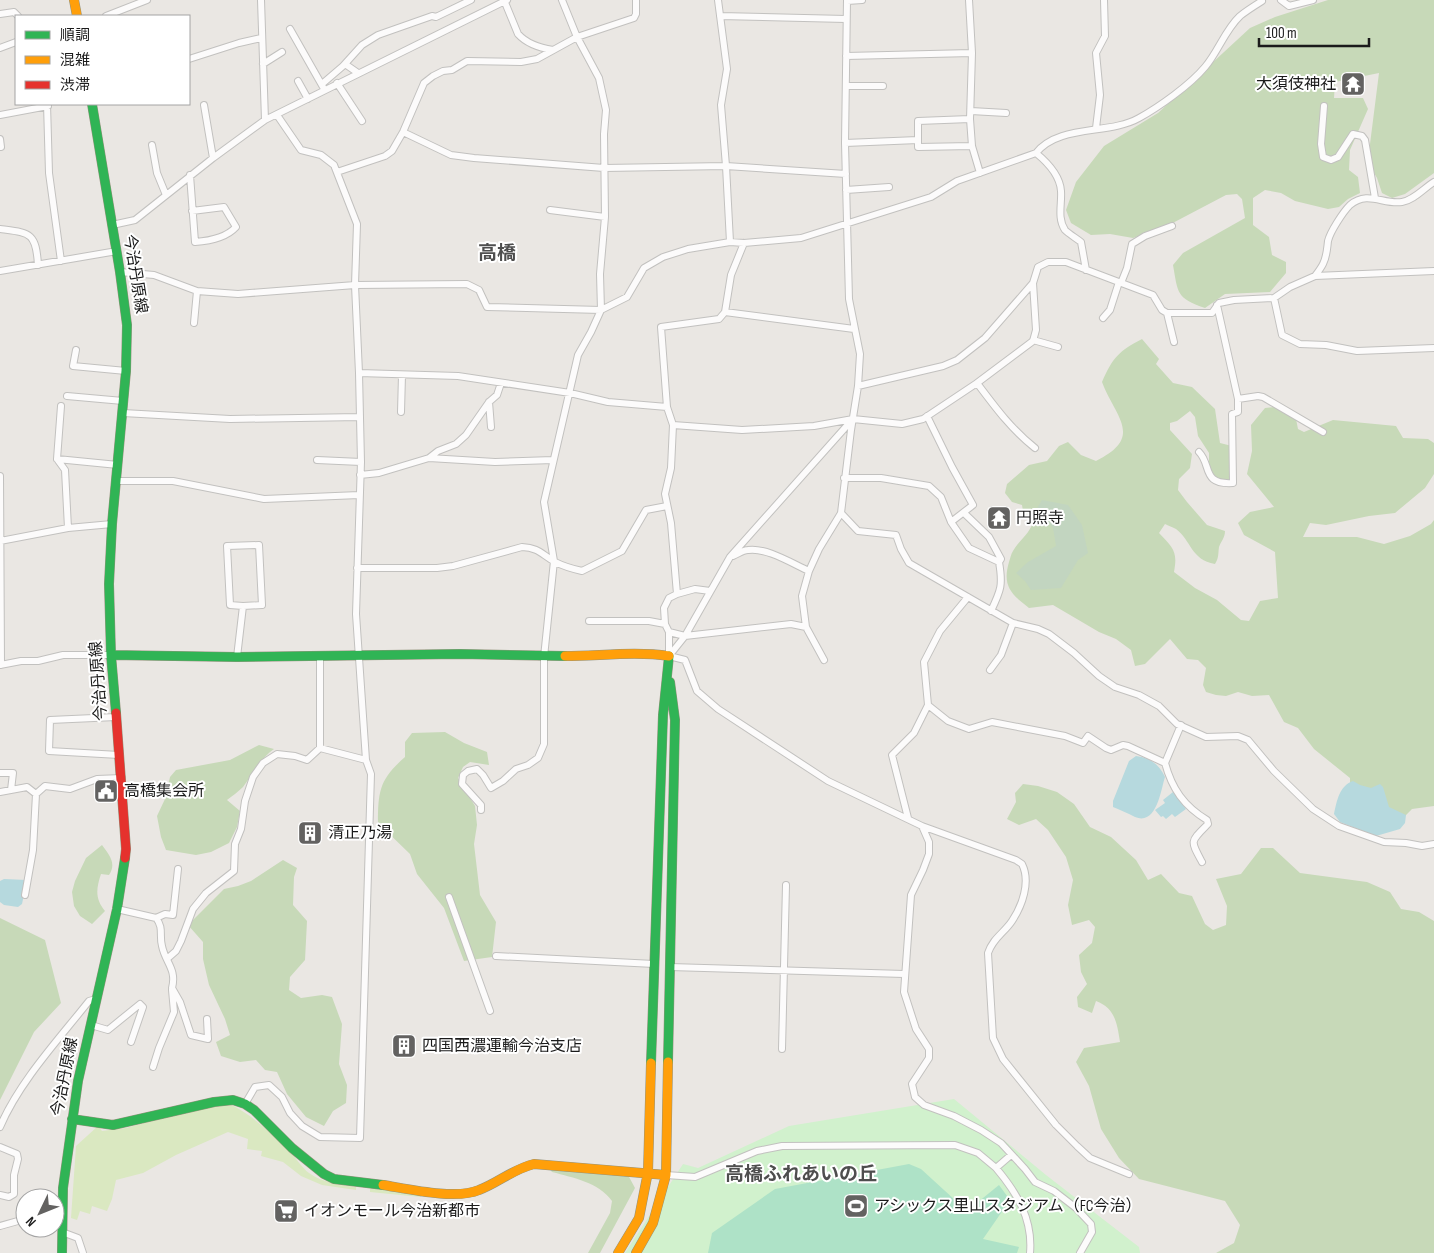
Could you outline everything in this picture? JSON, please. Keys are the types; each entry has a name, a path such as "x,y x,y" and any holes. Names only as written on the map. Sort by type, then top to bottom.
{"street":[{"path":"74,0 77,15"},
{"path":"109,15 147,0"},
{"path":"261,0 265,120"},
{"path":"112,225 135,220 190,175 265,120 308,99 324,87 362,45 378,35 436,16 471,0"},
{"path":"324,87 358,73 505,0 518,34 541,48 553,50"},
{"path":"481,810 480,805 462,784 463,776 468,771 477,770 483,775 491,788 503,781 516,769 528,766 538,758 544,744 544,656 554,561 544,502 578,355 601,310 600,274 605,217 606,110 599,78 577,38 562,0"},
{"path":"337,172 385,156 392,151 404,132 424,83 433,76 443,71 452,70 467,61 521,62 537,59 577,38 634,18 636,14 636,0"},
{"path":"718,0 727,69 721,105 730,242"},
{"path":"824,660 806,627 802,596 809,572 819,549 841,513 844,478 858,386 860,354 849,299 845,143 846,19 847,0 862,0"},
{"path":"968,0 972,53 970,119 972,146 980,173"},
{"path":"1096,128 1100,95 1096,53 1105,36 1104,0"},
{"path":"120,272 154,275 197,291 238,294 355,285 467,284 479,290 487,307 601,310 627,297 644,268 663,256 688,249 730,242 744,243 801,238 931,197 957,180 1036,153 1041,146 1054,139 1096,128 1128,125 1147,114 1205,67 1238,17 1263,0"},
{"path":"1281,0 1289,6 1313,0"},
{"path":"0,14 14,12 17,15"},
{"path":"720,16 846,19"},
{"path":"290,29 324,87"},
{"path":"190,59 261,38"},
{"path":"0,48 15,42"},
{"path":"263,64 282,52"},
{"path":"846,56 972,53"},
{"path":"345,64 358,73"},
{"path":"298,81 308,99"},
{"path":"337,83 362,122"},
{"path":"846,86 883,86"},
{"path":"0,115 48,105 49,172 61,261"},
{"name":"今治丹原線","path":"62,1188 78,1081 117,909 126,849 111,655 109,580 112,524 124,401 127,325 117,250 92,105"},
{"path":"204,106 213,158"},
{"path":"1324,106 1321,144 1323,157 1330,160 1338,157 1353,134 1362,136 1365,140 1375,198"},
{"path":"970,111 1006,113"},
{"path":"245,1104 255,1087 268,1085 282,1097 290,1113 302,1126 320,1137 360,1138 371,774 366,760 360,647 356,614 361,462 355,285 357,224 334,164 321,155 301,150 277,115"},
{"path":"970,119 918,121 918,147 972,146"},
{"path":"404,132 451,155 604,168 726,166 846,174"},
{"path":"0,139 1,147"},
{"path":"845,143 918,140"},
{"path":"152,145 157,173 166,195"},
{"path":"1036,153 1057,176 1061,190 1059,205 1061,221 1065,230 1081,242 1086,270"},
{"path":"190,175 192,211 194,242 209,241 232,232 236,227 224,207 192,211"},
{"path":"1315,276 1323,265 1327,253 1328,240 1332,231 1350,206 1364,199 1375,198 1391,202 1403,202 1417,195 1434,182"},
{"path":"846,190 889,187"},
{"path":"550,210 605,217"},
{"path":"1103,318 1110,310 1127,268 1132,244 1145,236 1172,226"},
{"path":"0,229 25,232 30,236 37,249 38,265"},
{"path":"677,594 671,523 665,494 672,468 673,425 667,406 661,327 719,319 725,312 731,274 744,243"},
{"path":"0,271 117,250"},
{"path":"673,425 742,430 814,426 853,419 902,424 927,416 977,383 1033,340 1036,330 1033,283 1038,267 1048,262 1066,262 1153,295 1162,310 1167,313 1212,313 1219,303 1234,300 1274,298 1290,287 1315,276 1434,271"},
{"path":"858,386 943,366 957,360 985,338 1033,283"},
{"path":"194,323 197,291"},
{"path":"1274,298 1282,335 1300,344 1326,344 1357,351 1434,348"},
{"path":"1199,452 1202,455 1207,471 1214,478 1222,484 1232,483 1232,414 1238,412 1238,399 1217,305"},
{"path":"725,312 854,329"},
{"path":"1167,313 1174,342"},
{"path":"1033,340 1058,347"},
{"path":"76,350 73,366 126,372"},
{"path":"359,373 458,376 608,402 667,406"},
{"path":"401,412 402,375"},
{"path":"429,458 438,451 456,444 466,435 489,402 497,395 502,383"},
{"path":"977,383 1009,425 1019,436 1035,448"},
{"path":"68,396 124,401"},
{"path":"1238,399 1263,397 1323,432"},
{"path":"489,402 491,427"},
{"path":"61,406 57,459 65,470 68,528"},
{"path":"123,413 230,419 360,417"},
{"path":"927,416 973,505 951,522"},
{"path":"636,1253 653,1223 666,1175 675,720 668,656 685,636 730,558 853,419"},
{"path":"360,475 379,473 429,458 495,462 553,460"},
{"path":"57,459 118,465"},
{"path":"317,460 361,462"},
{"path":"0,476 0,665 63,656 111,655 237,657 460,654 593,656 649,653 668,656 685,660 697,690 718,709 828,781 922,826 1016,860 1022,864 1025,879 1024,898 1011,922 991,943 988,952 994,1038 1003,1059 1056,1125 1090,1158 1129,1174"},
{"path":"844,478 881,478 928,486 941,497 951,522 969,548 1000,562"},
{"path":"116,481 173,481 264,499 359,495"},
{"path":"357,568 437,568 453,566 522,547 532,548 554,561 582,571 622,551 646,510 667,506"},
{"path":"841,513 858,531 896,535 901,549 909,562 1013,623 1038,629 1049,634 1074,653 1099,676 1115,687 1140,694 1159,706 1181,725 1206,737 1238,736 1248,740 1274,771 1314,809 1339,826 1384,842 1422,846 1434,844"},
{"path":"964,513 989,537 1001,559 1000,592 991,611"},
{"path":"0,541 68,528 112,524"},
{"path":"259,545 262,605 243,606 230,605 227,546 259,545"},
{"path":"730,558 747,550 758,550 769,553 809,572"},
{"path":"618,1253 639,1218 648,1172 659,799 669,632 665,624 664,608 669,598 677,594 695,589 710,591"},
{"path":"908,818 892,755 914,733 928,705 924,662 940,631 968,597"},
{"path":"237,657 243,606"},
{"path":"589,621 649,621 665,624"},
{"path":"990,670 1001,655 1013,623"},
{"path":"669,632 685,636 791,624 806,627"},
{"path":"168,958 176,951 182,941 193,909 206,893 234,871 234,844 241,829 245,801 252,777 263,763 277,754 296,756 307,760 320,748 320,656"},
{"path":"928,705 948,721 968,729 992,722 1065,736 1083,743 1088,736 1111,750 1123,745 1128,746 1164,763"},
{"path":"116,717 50,720 49,751 119,755"},
{"path":"1181,725 1164,763 1169,780 1183,802 1207,820 1208,824 1194,838 1193,845 1202,862"},
{"path":"320,748 366,760"},
{"path":"0,773 13,773 11,790"},
{"path":"26,895 33,850 36,794 45,786 70,789 97,778 122,778"},
{"path":"0,792 26,787 36,794"},
{"path":"922,826 929,842 929,854 924,870 911,895 904,974 904,992 909,1010 916,1029 929,1049 929,1058 912,1084 915,1097 924,1105 954,1116 1001,1143 1035,1182 1054,1191 1076,1208 1091,1224 1092,1232 1080,1253"},
{"path":"117,909 156,918 165,914 173,915 178,869"},
{"path":"782,1049 786,885"},
{"path":"449,897 490,1010"},
{"path":"153,1067 174,1012 172,988 175,979 162,947 161,925 156,918"},
{"path":"496,956 654,964"},
{"path":"670,967 904,974"},
{"path":"172,988 180,1002 190,1035 208,1038 207,1019"},
{"path":"0,1127 8,1109 38,1067 89,1001 96,999"},
{"path":"92,1025 108,1030 140,1004 143,1007 132,1042"},
{"path":"72,1119 113,1126 214,1102 233,1100 245,1104 254,1110 314,1168 334,1179 451,1194 469,1193 484,1188 521,1166 534,1164 695,1177 757,1151 782,1146 956,1145 978,1153 996,1168 1012,1186 1025,1213 1029,1229 1030,1253"},
{"path":"0,1147 17,1154 18,1158 14,1175 14,1194 10,1197 0,1195"},
{"path":"996,1168 1012,1155"},
{"path":"0,1226 15,1221"},
{"path":"65,1233 78,1238 83,1253"},
{"name":"今治丹原線","path":"62,1238 62,1253"}],"green space":[{"path":"1328,0 1434,0 1434,173 1405,194 1392,198 1382,193 1377,178 1369,164 1379,73 1335,82 1334,98 1363,98 1368,109 1350,150 1349,170 1358,177 1360,193 1348,199 1339,207 1328,209 1295,201 1281,193 1265,190 1253,198 1253,225 1269,237 1272,255 1286,262 1286,273 1270,292 1225,294 1205,308 1188,301 1183,297 1178,288 1173,265 1183,253 1245,218 1242,199 1237,194 1226,195 1167,226 1133,238 1110,234 1091,235 1071,223 1066,210 1076,182 1104,146 1158,113 1250,28 1275,17"},
{"path":"1142,339 1159,359 1156,364 1173,383 1192,387 1215,409 1220,443 1232,446 1232,481 1223,482 1214,477 1209,467 1209,453 1198,436 1195,417 1190,411 1177,421 1170,423 1170,430 1192,454 1190,468 1179,479 1178,490 1207,525 1225,531 1215,564 1207,562 1196,554 1181,533 1175,528 1165,524 1159,533 1168,542 1175,554 1174,572 1195,588 1217,600 1241,620 1249,621 1260,601 1278,598 1275,552 1244,535 1238,523 1250,512 1274,507 1247,474 1252,451 1251,425 1265,408 1275,407 1296,419 1298,429 1304,432 1333,420 1396,426 1403,438 1428,439 1434,443 1434,474 1425,488 1395,513 1326,525 1310,523 1303,537 1357,537 1384,544 1410,536 1431,524 1434,520 1434,806 1412,809 1400,821 1350,785 1350,778 1314,749 1298,728 1284,722 1269,695 1252,696 1238,692 1226,696 1206,692 1203,685 1206,668 1198,660 1187,659 1170,639 1145,664 1135,666 1131,650 1116,639 1099,632 1053,605 1029,608 1013,594 1007,577 1011,555 1033,522 1023,511 1022,505 1012,502 1005,493 1007,484 1029,465 1047,461 1059,446 1068,442 1081,455 1096,461 1111,452 1123,435 1122,426 1102,382 1113,361 1122,351"},
{"path":"1042,500 1068,505 1082,525 1088,553 1078,560 1061,588 1031,590 1016,573 1028,562 1056,546 1053,528 1036,510"},
{"path":"445,732 464,743 487,752 489,765 470,762 463,767 458,778 475,806 477,825 474,844 480,895 496,922 492,957 464,961 444,908 417,874 410,854 378,823 382,786 390,772 405,757 405,742 412,733"},
{"path":"259,745 274,749 261,762 243,787 227,800 240,811 237,827 229,843 211,852 196,855 166,850 161,837 157,816 165,799 170,777 176,770 230,760"},
{"path":"1023,784 1057,792 1074,804 1090,827 1111,837 1136,860 1148,880 1161,874 1179,893 1192,896 1205,924 1213,930 1226,925 1227,906 1216,879 1241,874 1261,848 1273,848 1300,873 1367,882 1390,892 1401,909 1419,912 1434,921 1434,1253 1216,1253 1234,1243 1240,1225 1225,1201 1139,1179 1119,1158 1101,1129 1089,1086 1076,1062 1084,1048 1120,1042 1114,1017 1107,1008 1096,1001 1092,1013 1078,1007 1077,997 1087,984 1081,972 1079,955 1092,943 1095,927 1089,920 1072,925 1068,905 1073,880 1066,857 1048,830 1036,819 1019,825 1007,819 1016,802 1015,793"},
{"path":"102,845 111,859 112,867 109,875 101,874 97,894 99,902 105,911 92,924 80,916 74,906 72,892 86,858"},
{"path":"283,860 297,868 294,877 293,905 307,921 305,960 290,977 289,990 301,998 322,995 332,997 342,1024 339,1064 347,1085 346,1103 333,1111 324,1126 306,1117 287,1094 277,1072 265,1070 256,1060 240,1062 221,1056 216,1042 230,1035 225,1019 209,985 203,959 203,942 188,925 224,889 251,881"},
{"path":"0,918 45,940 61,1003 34,1032 0,1100"},
{"path":"954,1099 1046,1175 1139,1247 1140,1253 625,1253 683,1164 698,1168 789,1126"},
{"path":"228,1103 262,1125 309,1173 326,1181 356,1187 356,1190 322,1185 301,1176 283,1162 261,1156 262,1151 247,1149 248,1139 228,1132 176,1155 143,1173 116,1180 107,1211 92,1206 90,1214 80,1211 77,1220 71,1218 76,1146 98,1126 102,1131 126,1128 179,1113"},
{"name":"アシックス里山スタジアム（FC今治）","path":"909,1164 921,1169 967,1211 999,1185 1010,1200 983,1239 1019,1247 1017,1253 708,1253 712,1233 775,1189"},
{"path":"548,1167 628,1175 635,1188 600,1253 588,1253 610,1213 612,1201 593,1185 552,1172"},
{"path":"370,1188 422,1192 421,1197 370,1192"}],"water":[{"path":"1136,756 1154,762 1165,777 1157,805 1148,816 1142,818 1135,817 1113,807 1113,801 1129,761"},
{"path":"1353,781 1371,788 1380,784 1383,787 1389,807 1406,815 1405,823 1400,829 1376,836 1340,822 1334,814 1338,799 1345,786"},
{"path":"1173,792 1186,809 1175,817 1172,814 1166,819 1163,816 1161,817 1155,810 1165,803 1163,800"},
{"path":"4,879 27,880 22,904 18,907 4,905 0,902 0,881"}],"traffic: fast":[{"path":"92,105 127,325 126,371 112,524 109,584 111,655 116,713"},
{"path":"111,655 237,657 460,654 565,656"},
{"path":"651,1063 663,715 669,656"},
{"path":"668,1062 675,720 670,682"},
{"path":"62,1253 63,1188 78,1081 117,909 125,858"},
{"path":"72,1119 113,1125 214,1102 233,1100 245,1104 254,1110 292,1148 324,1174 334,1179 383,1185"}],"traffic: slow":[{"path":"74,0 77,15"},
{"path":"565,656 630,654 669,656"},
{"path":"636,1253 653,1223 666,1175 668,1062"},
{"path":"618,1253 639,1218 648,1172 651,1063"},
{"path":"383,1185 432,1193 469,1193 486,1187 519,1169 534,1164 666,1175"}],"traffic: jam":[{"path":"116,713 126,849 125,858"}],"place":[{"name":"大須伎神社","path":"1353,84"},
{"name":"円照寺","path":"999,518"},
{"name":"高橋集会所","path":"106,791"},
{"name":"清正乃湯","path":"310,833"},
{"name":"四国西濃運輸今治支店","path":"404,1046"},
{"name":"アシックス里山スタジアム（FC今治）","path":"856,1206"},
{"name":"イオンモール今治新都市","path":"286,1211"}],"district":[{"name":"高橋","path":"497,253"},
{"name":"高橋ふれあいの丘","path":"801,1174"}]}
